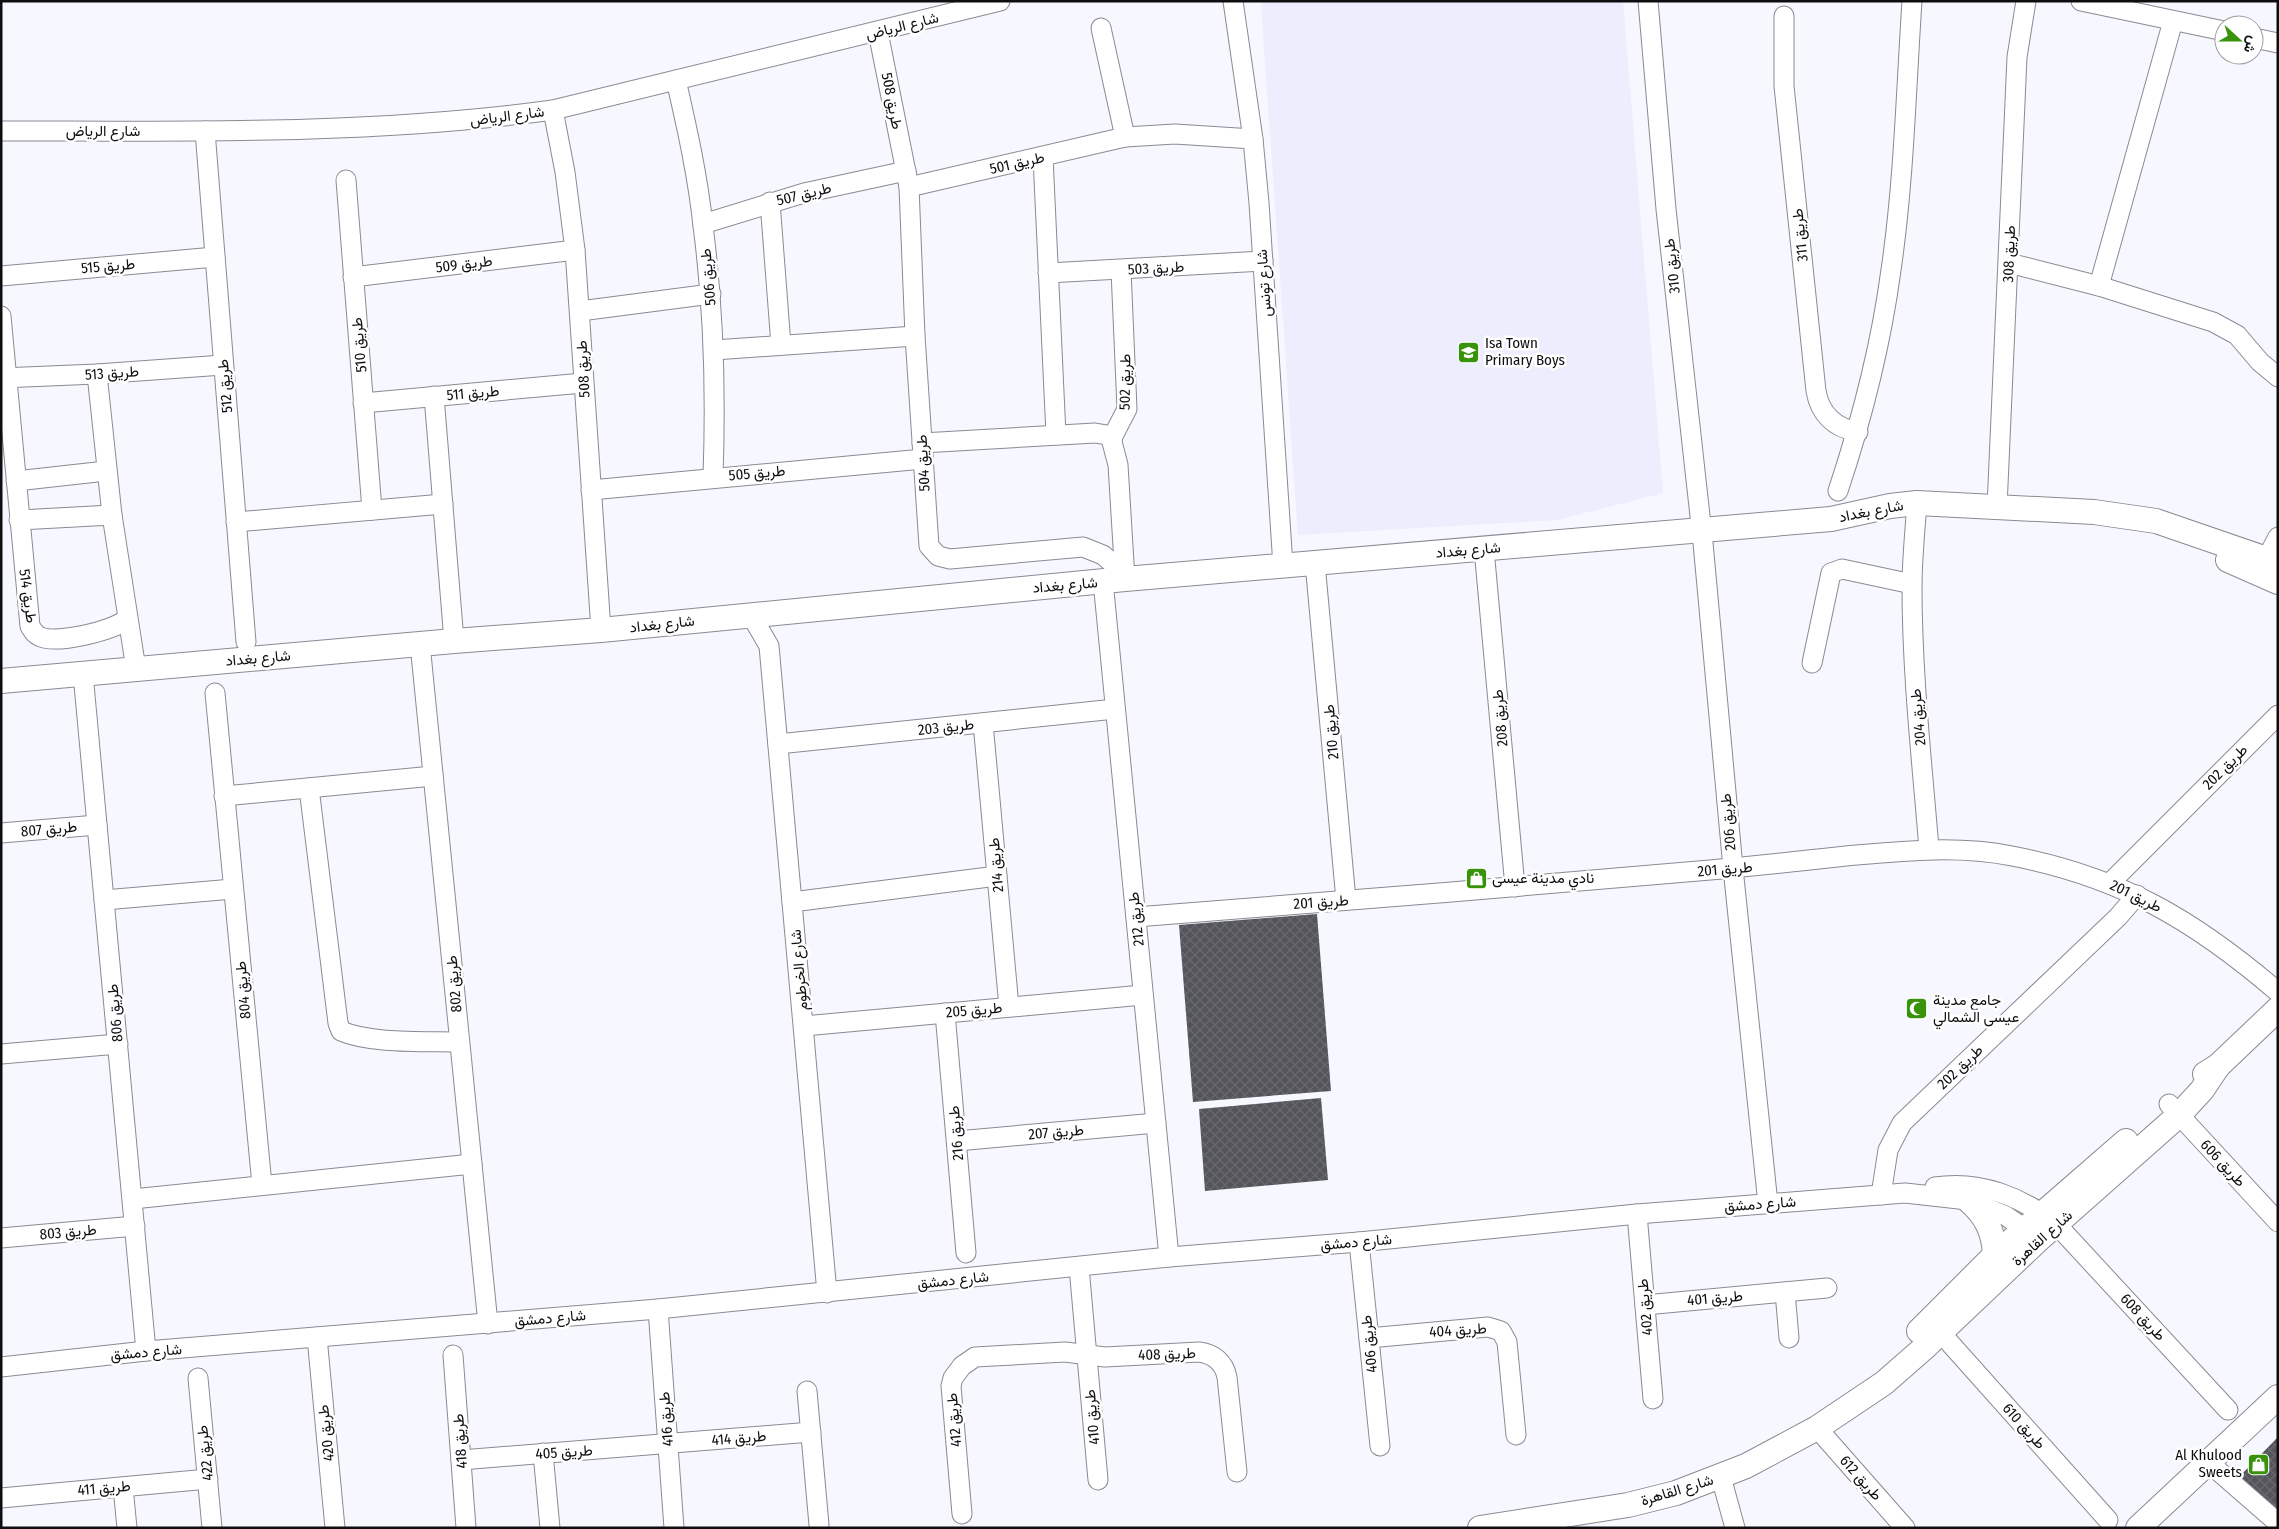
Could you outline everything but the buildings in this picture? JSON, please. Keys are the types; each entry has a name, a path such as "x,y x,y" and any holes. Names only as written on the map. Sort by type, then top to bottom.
{"street":[{"name":"شارع الرياض","path":"1,131 204,131 411,126 479,120 553,110 1000,1"},
{"name":"شارع تونس","path":"1233,1 1252,140 1263,261 1283,566"},
{"name":"طريق 310","path":"1648,1 1666,209 1701,530"},
{"path":"1838,491 1858,432 1878,344 1891,269 1899,198 1912,1"},
{"name":"طريق 308","path":"1997,507 2017,57 2026,1"},
{"path":"2081,1 2214,29"},
{"name":"طريق 311","path":"1784,16 1784,86 1816,391 1821,408 1832,422 1848,430 1858,432"},
{"path":"2099,286 2173,20"},
{"path":"1101,28 1125,137"},
{"name":"طريق 508","path":"878,32 908,179"},
{"path":"2264,40 2278,43"},
{"name":"طريق 506","path":"676,80 703,224 711,294 715,413 713,477"},
{"name":"طريق 508","path":"553,110 575,250 600,630"},
{"name":"طريق 512","path":"204,131 246,642"},
{"name":"طريق 501","path":"908,179 1043,157 1125,137 1175,134 1252,140"},
{"path":"1043,157 1056,435"},
{"name":"طريق 507","path":"703,224 770,202 908,179"},
{"name":"طريق 504","path":"908,179 915,336 928,540 933,552 938,556 950,559 1083,547 1103,555 1117,578"},
{"name":"طريق 510","path":"346,180 372,510"},
{"path":"770,202 781,345"},
{"name":"طريق 509","path":"353,277 575,250"},
{"name":"طريق 515","path":"1,276 215,257"},
{"name":"طريق 503","path":"1048,273 1263,261"},
{"path":"2009,263 2099,286 2226,327 2237,334 2260,362 2278,377"},
{"name":"طريق 502","path":"1113,436 1127,409 1121,270"},
{"path":"580,311 711,294"},
{"name":"طريق 514","path":"1,316 4,378 30,626 34,633 49,639 97,633 113,628 127,619"},
{"path":"714,350 915,336"},
{"name":"طريق 513","path":"4,378 97,374 223,365"},
{"path":"97,374 106,471 136,669"},
{"name":"طريق 511","path":"364,403 583,383"},
{"path":"434,396 454,640"},
{"path":"923,451 1056,435 1095,433 1113,436 1112,442 1118,465 1117,578"},
{"name":"طريق 505","path":"590,490 923,451"},
{"path":"16,481 106,471"},
{"name":"شارع بغداد","path":"1,681 454,640 600,630 1117,578 1283,566 1831,519 1890,506 1917,503 2060,510 2156,521 2272,560"},
{"name":"طريق 204","path":"1917,503 1912,584 1915,689 1929,849"},
{"path":"236,522 443,504"},
{"path":"19,520 112,514"},
{"name":"شارع بغداد","path":"2128,517 2152,532 2230,561 2278,582"},
{"name":"طريق 206","path":"1701,530 1733,868 1768,1204"},
{"path":"2272,560 2278,537"},
{"name":"طريق 208","path":"1484,549 1516,887"},
{"name":"طريق 210","path":"1316,563 1346,900"},
{"path":"1812,663 1831,573 1842,569 1912,584"},
{"name":"طريق 212","path":"1117,578 1115,709 1169,1257"},
{"name":"شارع الخرطوم","path":"768,646 777,622 785,612"},
{"name":"شارع الخرطوم","path":"751,615 768,646 827,1293"},
{"name":"طريق 802","path":"420,644 488,1324"},
{"name":"طريق 806","path":"83,674 146,1351"},
{"name":"طريق 804","path":"215,693 262,1185"},
{"name":"طريق 203","path":"778,744 1115,709"},
{"name":"طريق 202","path":"2110,883 2278,715"},
{"name":"طريق 214","path":"983,723 1009,1007"},
{"path":"224,796 433,776"},
{"path":"309,788 338,1023 341,1031 348,1034 386,1039 459,1042"},
{"name":"طريق 807","path":"1,833 97,825"},
{"name":"طريق 201","path":"1136,917 1516,887 1929,849 1974,851 2012,856 2063,867 2110,883 2137,895 2184,921 2243,962 2278,992"},
{"path":"792,902 997,876"},
{"path":"104,900 233,889"},
{"name":"طريق 202","path":"1881,1195 1888,1150 1902,1123 2118,917 2137,895"},
{"name":"طريق 205","path":"804,1026 1143,995"},
{"name":"شارع القاهرة","path":"1480,1528 1577,1521 1628,1505 1676,1493 1721,1477 1761,1459 1816,1428 1892,1376 1940,1332 2041,1227 2174,1109 2202,1090 2218,1066 2278,1009"},
{"name":"طريق 216","path":"945,1013 966,1253"},
{"path":"1,1054 118,1044"},
{"name":"طريق 606","path":"2174,1109 2278,1222"},
{"name":"طريق 207","path":"956,1141 1156,1123"},
{"path":"133,1199 472,1164"},
{"name":"شارع دمشق","path":"1,1367 146,1351 658,1309 1169,1257 1359,1242 1637,1214 1905,1193 1943,1186 1983,1188 2024,1202 2041,1227"},
{"name":"شارع دمشق","path":"1905,1193 1968,1200 2006,1216 2041,1227"},
{"path":"1968,1200 1978,1208 1988,1224 1994,1242 1995,1255"},
{"name":"طريق 402","path":"1637,1214 1653,1399"},
{"name":"طريق 803","path":"1,1238 135,1226"},
{"name":"شارع القاهرة","path":"1855,1401 1880,1370 1995,1255 2041,1227"},
{"name":"طريق 608","path":"2041,1227 2228,1410"},
{"name":"طريق 406","path":"1359,1242 1380,1446"},
{"path":"1079,1267 1087,1355"},
{"name":"طريق 401","path":"1645,1304 1827,1288"},
{"path":"1785,1292 1789,1338"},
{"name":"طريق 416","path":"658,1309 674,1528"},
{"name":"طريق 404","path":"1369,1338 1488,1327 1501,1331 1507,1342 1516,1434"},
{"name":"طريق 610","path":"1940,1332 2108,1520"},
{"name":"طريق 420","path":"317,1337 335,1528"},
{"name":"طريق 412","path":"962,1514 951,1386 957,1372 975,1357 1060,1352 1087,1355"},
{"name":"طريق 408","path":"1087,1355 1114,1357 1199,1352 1206,1353 1219,1361 1227,1377 1237,1472"},
{"name":"طريق 418","path":"453,1355 466,1528"},
{"name":"طريق 410","path":"1087,1355 1098,1480"},
{"name":"طريق 422","path":"198,1378 212,1528"},
{"path":"807,1391 818,1525"},
{"path":"2138,1528 2278,1397"},
{"name":"طريق 612","path":"1816,1428 1905,1528"},
{"name":"طريق 414","path":"668,1444 811,1432"},
{"name":"طريق 405","path":"461,1460 668,1444"},
{"path":"543,1453 550,1528"},
{"path":"2208,1462 2278,1524"},
{"path":"1721,1477 1736,1528"},
{"name":"طريق 411","path":"1,1498 208,1479"},
{"path":"123,1487 127,1528"}],"shaded area":[{"name":"Isa Town Primary Boys","path":"1263,1 1623,1 1663,493 1557,520 1298,535 1261,5"}],"place":[{"name":"Isa Town Primary Boys","path":"1469,352"},
{"name":"نادي مدينة عيسى","path":"1476,878"},
{"name":"جامع مدينة عيسى الشمالي","path":"1917,1009"},
{"name":"Al Khulood Sweets","path":"2258,1464"}]}
